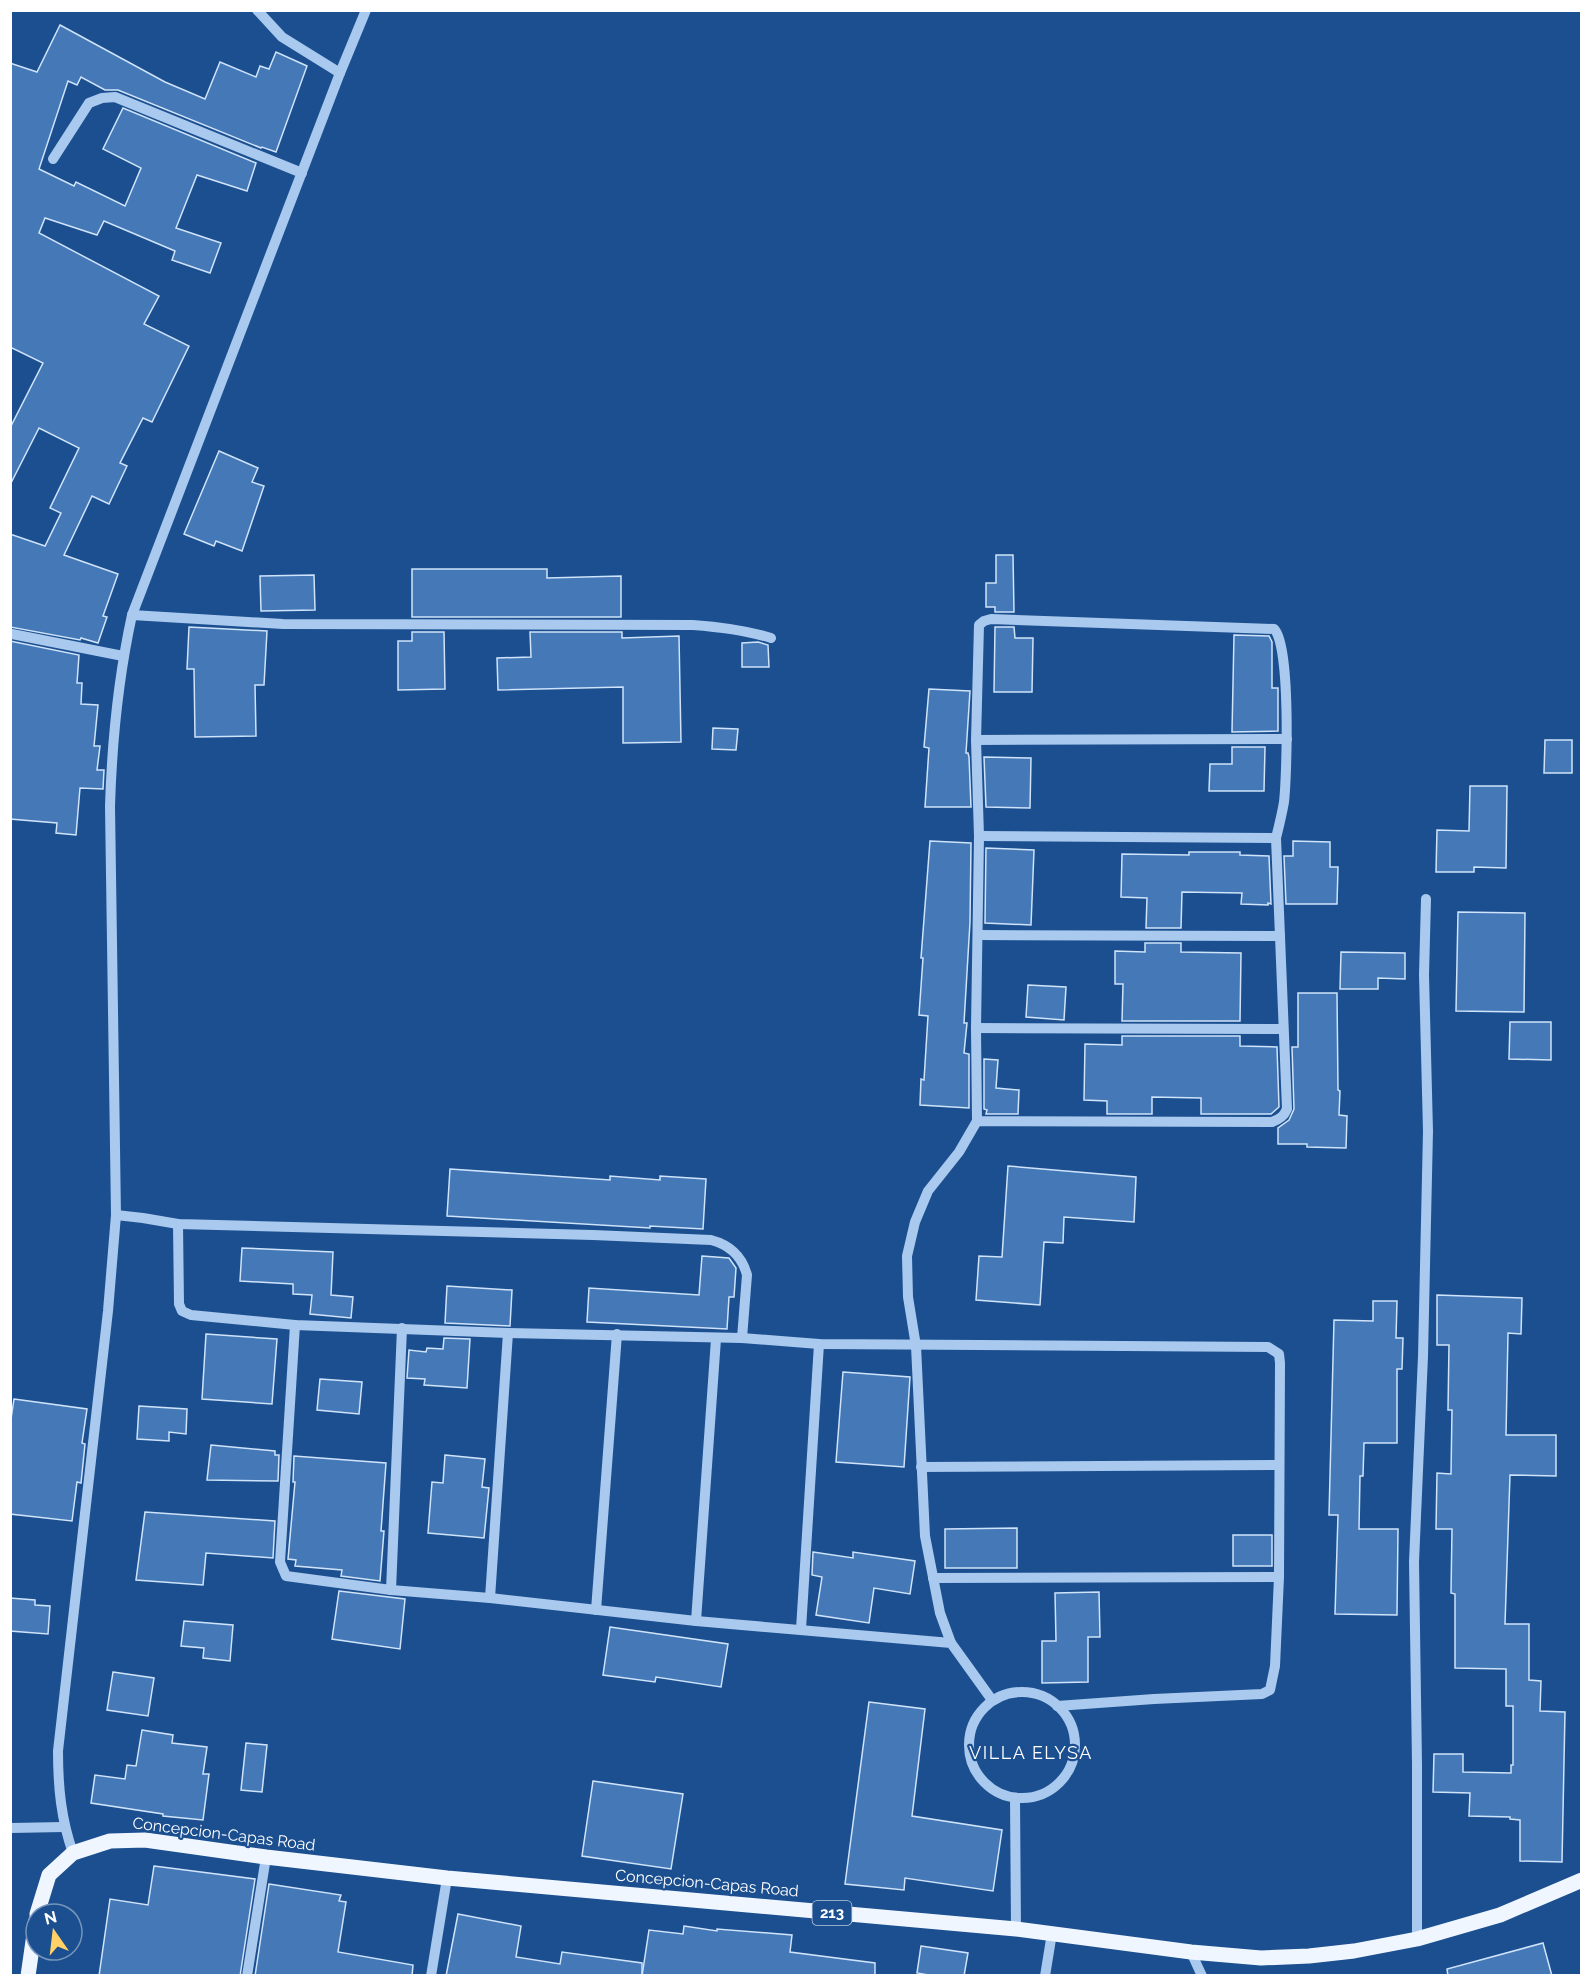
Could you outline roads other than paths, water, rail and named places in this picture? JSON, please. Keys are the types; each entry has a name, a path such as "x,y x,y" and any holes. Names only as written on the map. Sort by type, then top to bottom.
{"main road":[{"name":"Concepcion-Capas Road","path":"41,1902 49,1875 73,1853 110,1841 145,1840 447,1878 1016,1929 1191,1952 1261,1958 1300,1957 1354,1951 1417,1939 1500,1915 1581,1880"}],"street":[{"path":"257,10 282,37 340,73"},
{"path":"73,1853 64,1827 58,1792 58,1751 117,1215 110,806 115,719 123,656 132,615 366,10"},
{"path":"53,159 89,103 102,98 115,97 302,173"},
{"path":"132,615 283,624 693,625 725,627 771,638"},
{"path":"977,1121 1272,1122 1280,1119 1287,1109 1275,838 1284,799 1287,738 1282,657 1278,632 1275,629 991,619 979,625 976,740 979,836 977,1121 959,1152 928,1191 915,1222 907,1257 908,1297 916,1346 925,1536 933,1578 940,1613 951,1643 993,1700"},
{"path":"12,634 123,656"},
{"path":"976,740 1287,738"},
{"path":"979,836 1275,838"},
{"path":"1417,1939 1414,1562 1423,1356 1428,1131 1424,975 1426,899"},
{"path":"978,935 1280,936"},
{"path":"976,1028 1283,1029"},
{"path":"117,1215 178,1224 711,1240 730,1249 740,1257 745,1267 747,1275 742,1338"},
{"path":"178,1224 179,1304 182,1311 191,1315 295,1325 507,1333 742,1338 819,1344 1268,1347 1279,1354 1280,1363 1279,1577 1272,1685 1262,1694 1154,1699 1057,1707"},
{"path":"295,1325 280,1562 285,1576 391,1590 490,1598 696,1621 951,1643"},
{"path":"391,1590 402,1328"},
{"path":"490,1598 507,1333"},
{"path":"596,1610 617,1334"},
{"path":"696,1621 716,1339"},
{"path":"801,1629 819,1344"},
{"path":"921,1467 1278,1464"},
{"path":"933,1578 1279,1577"},
{"path":"1016,1692 1040,1695 1057,1707 1072,1726 1076,1748 1070,1769 1056,1786 1037,1796 1015,1798 994,1792 978,1777 969,1757 969,1735 977,1715 993,1700 1016,1692"},
{"path":"1015,1798 1016,1929"},
{"path":"10,1828 64,1827"},
{"path":"247,1976 266,1857"},
{"path":"431,1976 447,1878"},
{"path":"1045,1976 1052,1933"},
{"path":"1191,1952 1202,1976"}],"district":[{"name":"VILLA ELYSA","path":"1031,1752"}]}
